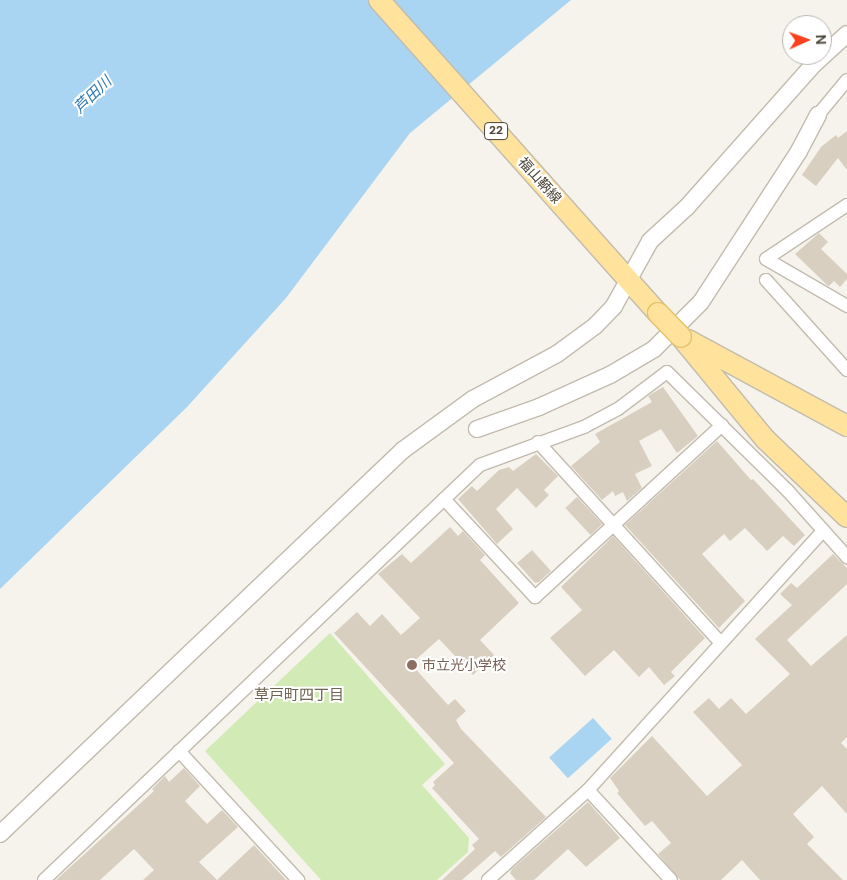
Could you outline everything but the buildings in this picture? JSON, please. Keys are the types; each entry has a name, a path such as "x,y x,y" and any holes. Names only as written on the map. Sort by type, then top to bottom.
{"main road":[{"name":"福山鞆線","path":"379,0 681,337 765,438 847,517"},
{"name":"福山鞆線","path":"681,337 847,426"}],"street":[{"path":"0,834 403,450 473,399 557,354 595,326 614,306 630,281 638,258 650,241 687,207 812,66 847,34"},
{"path":"478,429 539,407 601,379 654,349 701,302 799,151 818,115 847,80"},
{"path":"847,204 766,260 847,306"},
{"path":"766,280 847,370"},
{"path":"44,880 480,465 538,442 584,427 618,409 668,372 722,425 847,557"},
{"path":"444,499 535,597 722,425"},
{"path":"538,442 720,642"},
{"path":"488,880 588,790 823,530"},
{"path":"179,751 298,880"},
{"path":"588,790 671,880"}],"green space":[{"path":"330,633 445,764 422,785 469,838 468,852 437,880 321,880 205,751"}],"water":[{"name":"芦田川","path":"0,0 571,0 410,133 286,298 187,407 0,589"},
{"path":"593,718 612,739 568,778 549,757"}],"place":[{"name":"市立光小学校","path":"412,665"}],"district":[{"name":"草戸町四丁目","path":"299,696"}]}
